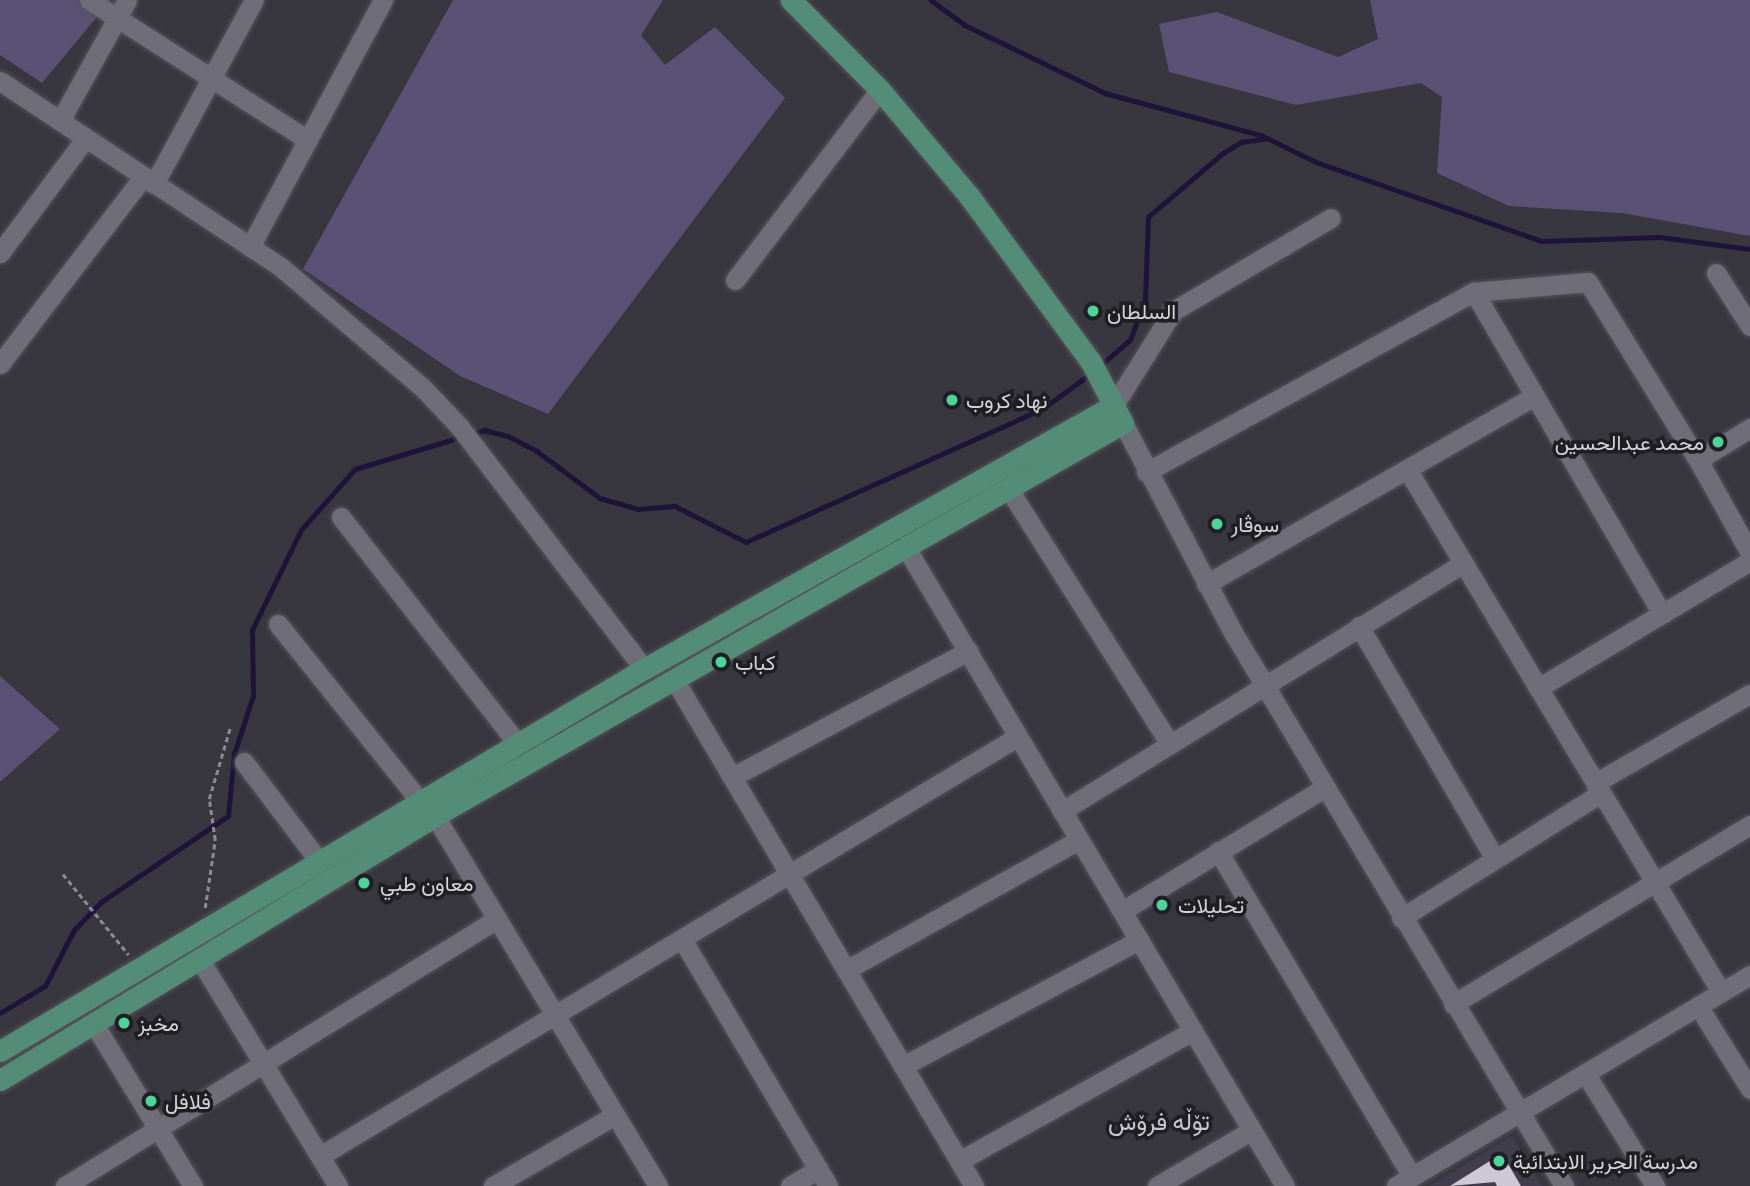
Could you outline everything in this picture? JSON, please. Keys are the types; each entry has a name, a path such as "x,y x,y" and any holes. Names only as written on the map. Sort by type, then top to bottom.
{"main road":[{"path":"0,1080 361,860 905,545 1118,414 1096,370 969,196 880,90 791,0"},
{"path":"0,1051 349,841 645,669 1015,476"},
{"path":"349,841 361,860"}],"street":[{"path":"89,0 308,140"},
{"path":"60,121 127,0"},
{"path":"0,364 149,181 211,79 254,0"},
{"path":"250,247 383,0"},
{"path":"0,81 250,247 324,300 422,387 459,426 645,669"},
{"path":"735,279 880,90"},
{"path":"0,253 85,139"},
{"path":"1331,218 1174,310 1118,414 1206,584 1324,789 1563,1186"},
{"path":"1716,273 1750,326"},
{"path":"1146,472 1474,292 1588,282 1698,460 1750,553"},
{"path":"1474,292 1661,614"},
{"path":"1206,584 1535,396"},
{"path":"1698,460 1750,428"},
{"path":"1407,469 1721,992"},
{"path":"1015,476 1170,744"},
{"path":"341,517 517,743"},
{"path":"905,545 1285,1186"},
{"path":"1538,688 1750,561"},
{"path":"1062,811 1464,563"},
{"path":"278,624 419,800"},
{"path":"1359,626 1495,859"},
{"path":"732,777 968,651"},
{"path":"674,679 974,1186"},
{"path":"1401,918 1495,859 1598,788 1750,694"},
{"path":"320,1156 1017,737"},
{"path":"244,762 318,860"},
{"path":"1122,911 1324,789"},
{"path":"435,816 657,1186"},
{"path":"1453,1004 1750,825"},
{"path":"846,970 1080,839"},
{"path":"1218,851 1404,1181 1749,976"},
{"path":"65,1186 497,919"},
{"path":"682,939 823,1177 790,1186"},
{"path":"903,1066 1139,940"},
{"path":"200,960 338,1186"},
{"path":"1698,1006 1750,1089"},
{"path":"94,1024 193,1186"},
{"path":"959,1161 1193,1031"},
{"path":"1585,1073 1655,1186"},
{"path":"493,1186 615,1115"},
{"path":"1157,1186 1252,1130"}],"path":[{"path":"202,929 215,840 211,824 212,785 230,728"},
{"path":"63,874 137,967"}],"shaded area":[{"path":"0,0 111,0 42,83 0,55"},
{"path":"453,0 663,0 641,35 665,65 715,27 785,98 548,414 460,376 303,269"},
{"path":"1370,0 1750,0 1750,236 1622,213 1509,206 1437,173 1442,97 1421,83 1296,105 1169,72 1159,24 1217,12 1338,57 1378,39"},
{"path":"0,676 60,729 0,782"},
{"name":"مدرسة الجرير الابتدائية","path":"1512,1136 1542,1186 1429,1186"}],"building":[{"path":"1493,1159 1507,1162 1521,1186 1497,1186 1495,1182 1450,1186"}],"waterway":[{"path":"931,0 965,25 1105,93 1261,135 1316,162 1541,241 1660,237 1750,249"},
{"path":"1101,365 1130,340 1145,300 1148,217 1223,153 1241,142 1268,138"},
{"path":"472,434 485,430 508,436 537,451 600,498 638,509 675,506 746,542 1042,409 1089,375"},
{"path":"0,1013 45,986 74,930 101,902 228,816 234,754 253,696 252,630 301,530 355,469 461,437"}],"place":[{"name":"السلطان","path":"1093,311"},
{"name":"نهاد كروب","path":"952,400"},
{"name":"محمد عبدالحسين","path":"1718,442"},
{"name":"سوڤار","path":"1217,524"},
{"name":"كباب","path":"721,662"},
{"name":"معاون طبي","path":"364,883"},
{"name":"تحلیلات","path":"1162,905"},
{"name":"مخبز","path":"124,1023"},
{"name":"فلافل","path":"151,1101"},
{"name":"مدرسة الجرير الابتدائية","path":"1499,1161"}],"district":[{"name":"تۆڵە فرۆش","path":"1159,1122"}]}
